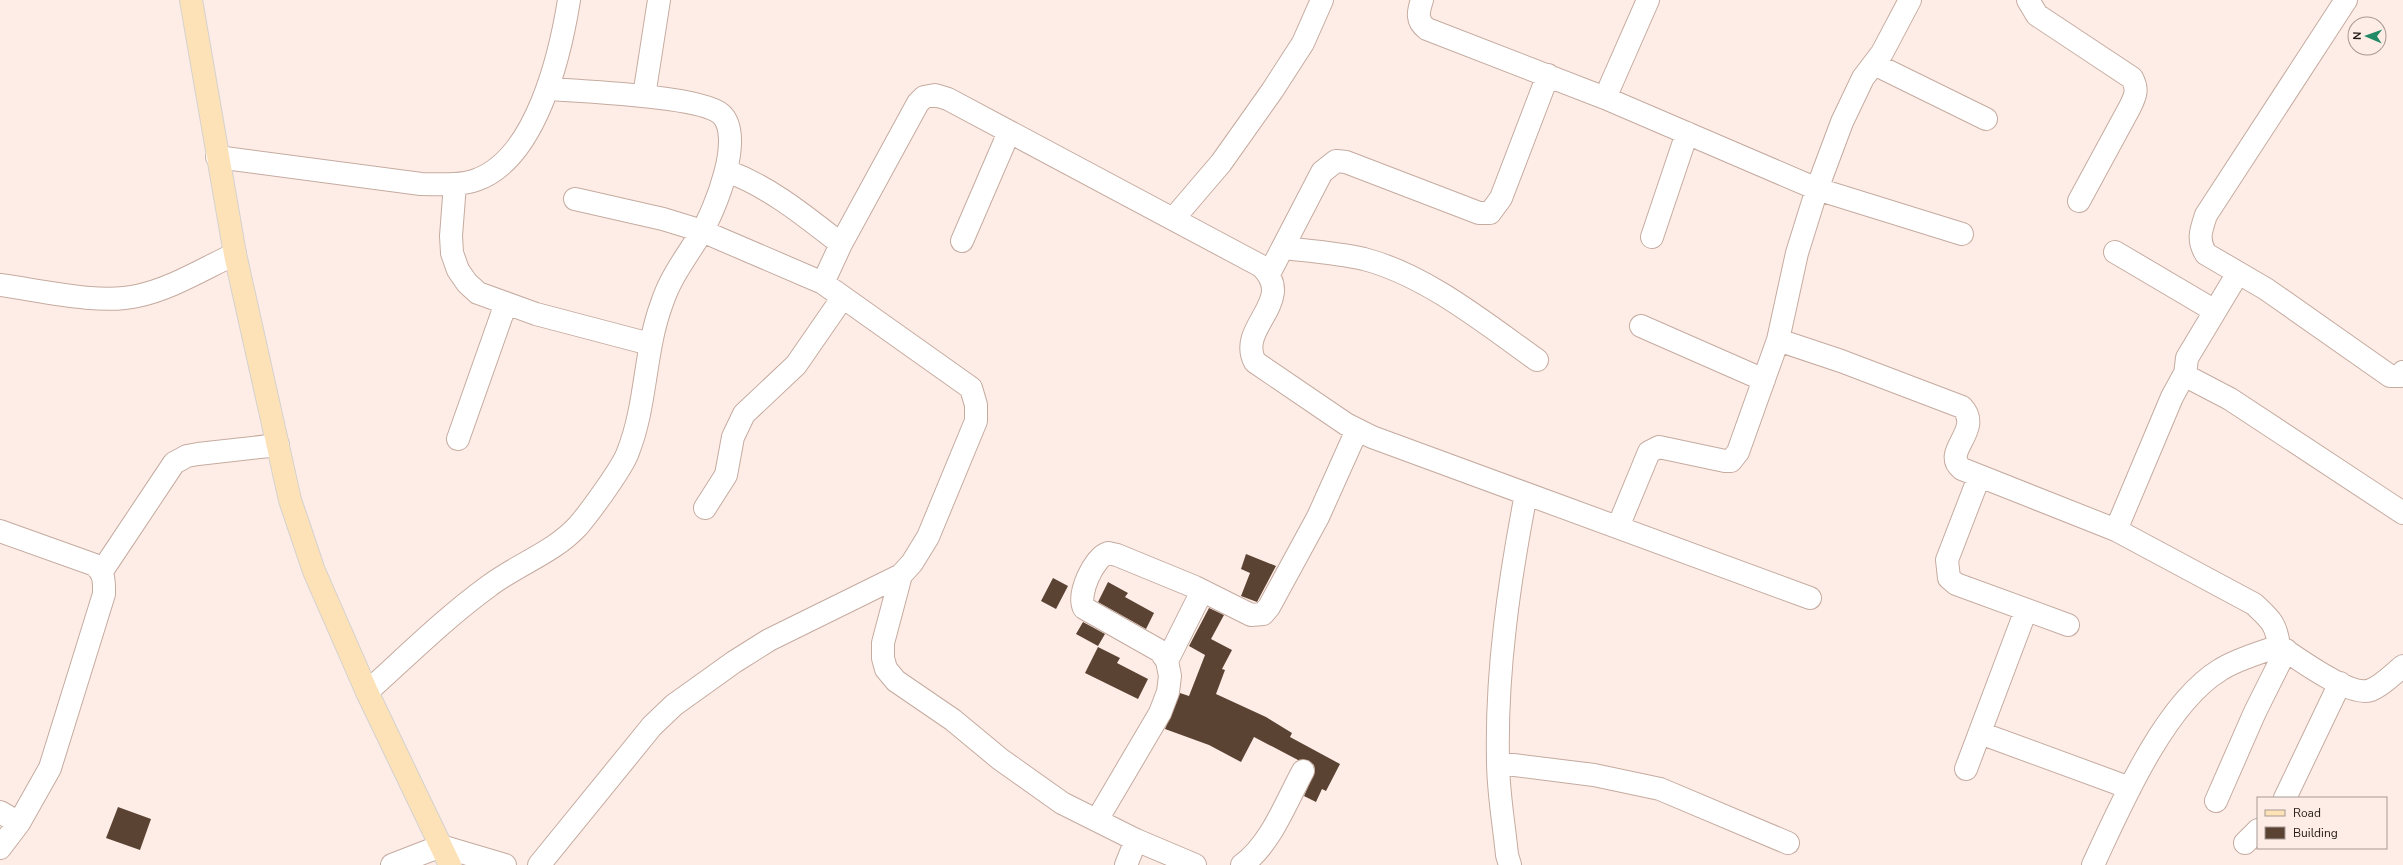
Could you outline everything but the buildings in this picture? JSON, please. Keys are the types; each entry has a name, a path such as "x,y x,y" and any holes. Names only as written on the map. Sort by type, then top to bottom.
{"main road":[{"path":"191,0 235,254 290,500 302,538 367,692 445,856"}],"street":[{"path":"217,157 421,184 455,184 476,180 506,161 529,128 549,89 569,0"},
{"path":"644,96 659,0"},
{"path":"1174,218 1221,163 1272,91 1303,43 1322,0"},
{"path":"1422,0 1418,12 1419,20 1427,29 1605,98 1816,189 1962,234"},
{"path":"1605,98 1648,0"},
{"path":"1618,527 1649,452 1654,448 1660,447 1725,461 1735,458 1778,340 1797,253 1816,189 1842,122 1863,78 1886,46 1910,0"},
{"path":"2028,0 2037,15 2132,78 2136,86 2136,95 2079,201"},
{"path":"2346,0 2206,215 2200,232 2200,245 2206,254 2272,294 2390,376 2400,376 2403,372"},
{"path":"1874,64 1986,119"},
{"path":"1269,274 1322,172 1336,161 1346,162 1479,213 1490,213 1501,198 1548,75"},
{"path":"367,692 446,619 491,584 556,545 578,526 628,453 639,412 650,344 669,285 682,260 702,231 726,172 729,131 727,121 721,114 711,108 644,96 549,89"},
{"path":"823,283 841,244 906,123 924,96 935,95 948,99 1174,218 1261,266 1269,274 1274,283 1273,294 1252,341 1250,349 1255,362 1357,430 1526,494 1810,598"},
{"path":"962,241 1009,132"},
{"path":"1652,237 1687,133"},
{"path":"726,172 750,180 773,194 841,244"},
{"path":"455,184 451,236 452,253 458,270 467,283 478,293 574,326 650,344"},
{"path":"538,865 652,726 674,705 734,662 769,640 901,575 912,564 928,537 970,439 976,421 976,405 971,388 823,283 702,231 663,219 575,199"},
{"path":"1283,248 1365,260 1393,270 1426,286 1465,309 1536,360"},
{"path":"2115,252 2215,311"},
{"path":"0,285 84,296 136,297 178,281 235,254"},
{"path":"2116,530 2172,397 2186,375 2187,358 2238,273"},
{"path":"705,508 726,475 733,437 744,414 796,364 843,297"},
{"path":"458,439 506,303"},
{"path":"1641,326 1764,380"},
{"path":"1778,340 1841,361 1962,407 1969,419 1968,429 1956,452 1956,461 1962,470 2116,530 2254,604 2271,619 2277,629 2283,648 2340,684 2359,692 2371,690 2403,666"},
{"path":"2186,375 2230,400 2403,513"},
{"path":"1097,820 1160,713 1168,692 1170,676 1167,661 1160,651 1084,608 1082,603 1083,590 1098,558 1108,553 1140,564 1202,591 1251,615 1258,616 1266,611 1318,517 1357,430"},
{"path":"0,848 19,823 50,768 104,594 102,571 174,463 187,456 198,454 278,445"},
{"path":"1979,477 1947,560 1949,578 1956,584 2068,625"},
{"path":"1510,865 1507,855 1498,762 1499,709 1510,582 1526,494"},
{"path":"0,531 95,565 102,571"},
{"path":"901,575 883,643 883,658 886,669 896,681 953,720 1000,759 1056,798 1136,840 1195,865"},
{"path":"1167,661 1202,591"},
{"path":"1966,769 2026,610"},
{"path":"2093,865 2130,788 2160,736 2184,702 2200,685 2220,669 2283,648"},
{"path":"2216,801 2283,648"},
{"path":"2285,797 2340,684"},
{"path":"1980,733 2130,788"},
{"path":"1498,762 1594,775 1660,789 1788,843"},
{"path":"1242,865 1258,850 1266,838 1303,771"},
{"path":"0,812 19,823"},
{"path":"1126,865 1136,840"},
{"path":"392,865 445,856 505,865"}]}
